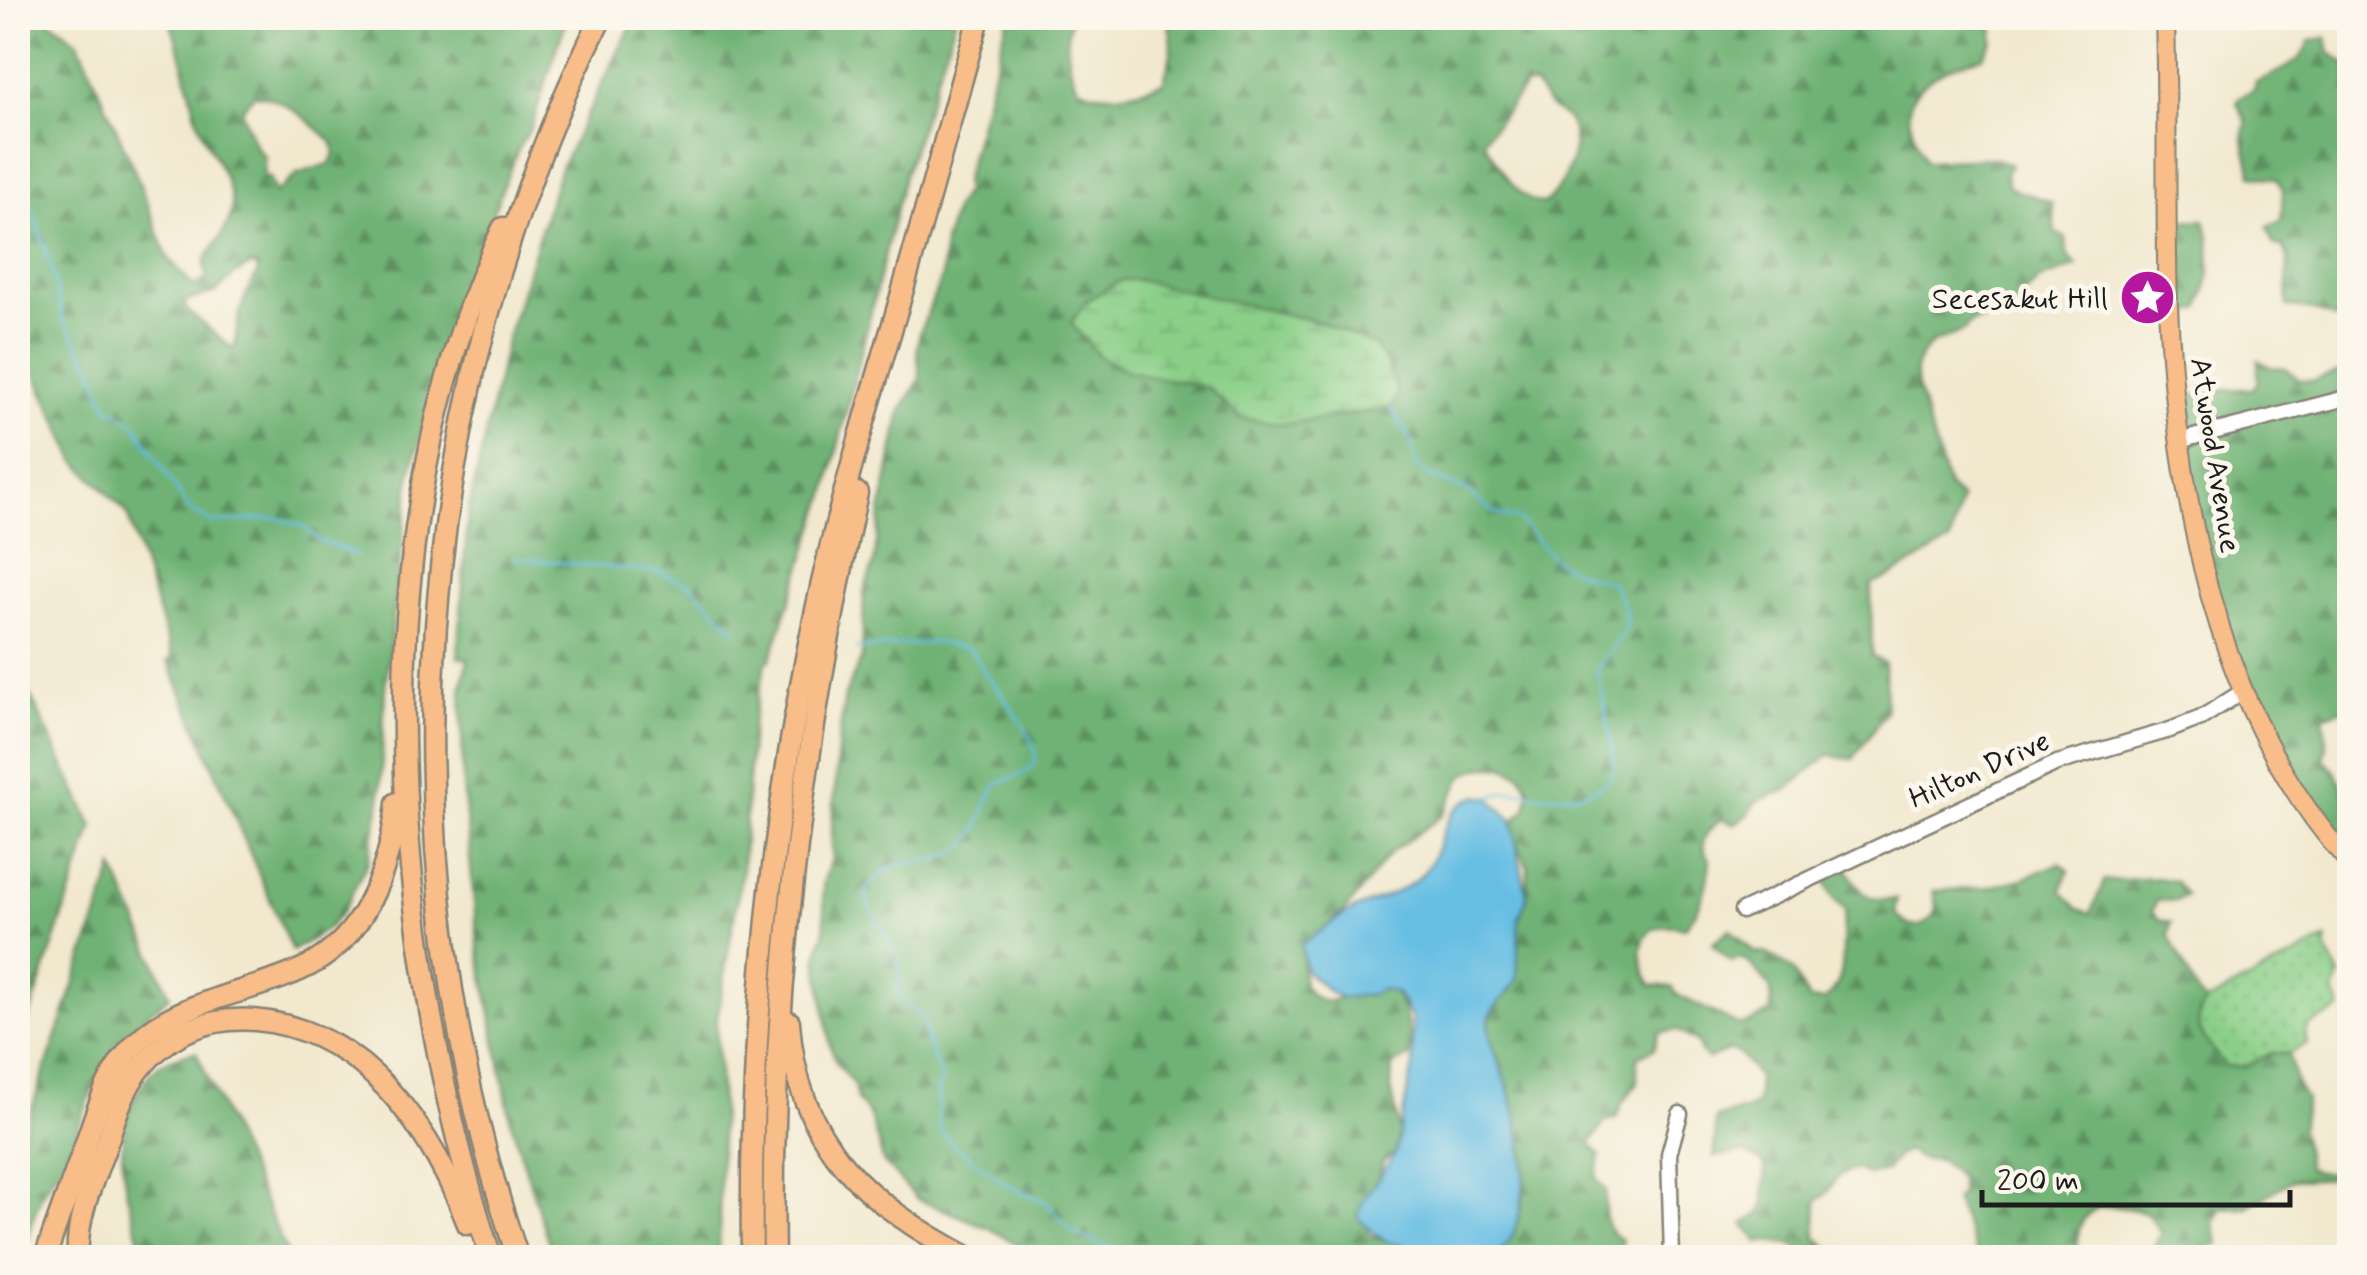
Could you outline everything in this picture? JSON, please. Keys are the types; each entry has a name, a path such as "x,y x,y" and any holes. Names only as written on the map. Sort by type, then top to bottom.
{"highway":[{"path":"491,1258 452,1125 429,1018 411,875 404,726 406,653 418,523 438,416 463,325 487,262 533,172 601,18"},
{"path":"752,1258 758,1014 782,791 825,570 979,18"},
{"path":"518,1258 478,1124 449,978 433,830 431,699 443,532 462,422 498,278 533,172"},
{"path":"774,1258 777,1064 793,878 841,573 896,316"},
{"path":"45,1258 103,1092 134,1044 178,1013 308,966 334,948 356,923 378,883 388,851 404,726"},
{"path":"793,878 790,1033 796,1069 808,1104 834,1152 868,1193 907,1224 969,1258"},
{"path":"78,1258 86,1206 122,1100 136,1074 156,1052 187,1031 243,1018 271,1020 311,1033 348,1054 376,1077 414,1122 444,1171 481,1258"}],"main road":[{"name":"Atwood Avenue","path":"2166,18 2168,306 2182,440 2206,578 2242,692 2266,741 2310,815 2350,862"}],"street":[{"path":"2182,440 2350,397"},
{"name":"Hilton Drive","path":"1742,911 2057,763 2170,730 2201,718 2242,692"},
{"path":"1672,1258 1669,1154 1680,1114"}],"green space":[{"path":"18,18 47,18 78,41 167,256 193,286 207,279 204,262 226,228 231,196 198,121 168,18 567,18 531,128 519,147 459,297 411,472 385,687 380,804 368,861 343,911 327,929 292,951 168,661 173,659 127,513 76,461 18,337","holes":["254,95 286,105 333,143 335,154 329,164 297,174 275,193 269,177 263,179 265,157 256,147 241,110","251,265 257,266 258,272 241,308 232,348 188,311 183,302 216,292"]},
{"path":"635,18 956,18 904,176 827,492 770,660 766,662 752,724 742,870 716,1025 721,1104 719,1257 553,1257 511,1122 478,945 463,784 461,690 468,659 458,657 468,512 507,338 559,171"},
{"path":"1008,18 1071,18 1068,53 1078,87 1110,94 1163,82 1171,50 1166,18 2014,18 1994,22 1993,40 1983,57 1947,69 1915,93 1910,104 1910,122 1925,161 1993,158 2011,165 2006,173 2009,187 2052,203 2056,233 2066,238 2067,254 2077,266 2039,280 2008,311 1971,323 1963,331 1931,344 1920,357 1915,369 1917,387 1948,487 1961,499 1950,542 1871,585 1872,656 1885,663 1886,711 1853,759 1827,756 1787,790 1756,801 1748,815 1734,824 1721,819 1711,828 1704,843 1710,861 1700,904 1685,928 1658,927 1649,932 1642,949 1645,973 1651,985 1673,987 1676,994 1745,1025 1770,1012 1771,993 1748,961 1738,958 1732,962 1712,944 1730,929 1754,952 1768,954 1792,969 1809,1000 1824,1001 1839,982 1842,971 1846,911 1832,896 1822,874 1844,862 1863,892 1877,899 1897,899 1895,912 1911,926 1921,925 1937,911 1933,891 1989,887 2060,863 2069,871 2061,890 2078,909 2091,913 2104,881 2175,881 2186,895 2176,901 2157,900 2152,911 2160,920 2171,922 2168,934 2199,996 2206,1002 2198,1019 2202,1035 2225,1066 2242,1067 2272,1053 2289,1054 2296,1083 2306,1099 2301,1129 2307,1167 2317,1172 2349,1174 2345,1178 2293,1180 2246,1207 2221,1208 2215,1226 2219,1244 2204,1247 2198,1257 2148,1257 2161,1233 2146,1212 2107,1207 2085,1217 2079,1230 2081,1257 1978,1257 1955,1199 1960,1196 1960,1178 1940,1160 1920,1159 1907,1151 1898,1155 1886,1171 1867,1175 1858,1169 1837,1178 1817,1201 1816,1237 1827,1246 1816,1247 1810,1255 1786,1243 1759,1242 1744,1224 1760,1213 1764,1205 1762,1162 1744,1152 1714,1157 1716,1118 1757,1103 1758,1077 1740,1054 1730,1050 1708,1059 1698,1043 1677,1030 1659,1033 1654,1049 1637,1057 1637,1084 1622,1103 1616,1119 1606,1121 1590,1143 1600,1156 1596,1178 1606,1190 1607,1225 1622,1240 1618,1257 1050,1257 1032,1253 989,1228 917,1199 884,1163 870,1116 857,1100 854,1085 837,1064 830,1045 817,957 825,930 823,883 832,859 845,695 862,657 864,592 874,563 901,411 920,379 920,332 942,276 944,243 954,209 966,190 964,181","holes":["1526,85 1535,86 1567,120 1573,132 1569,166 1544,204 1516,189 1483,141","1503,766 1520,774 1530,791 1526,808 1512,823 1528,867 1527,897 1519,918 1517,979 1493,1011 1489,1023 1493,1048 1517,1120 1525,1185 1519,1216 1507,1243 1500,1250 1483,1255 1397,1243 1369,1235 1368,1215 1383,1162 1390,1156 1404,1154 1391,1088 1392,1066 1409,1057 1406,1020 1390,987 1325,1002 1312,996 1304,985 1302,964 1321,931 1345,911 1390,853 1442,816 1463,776 1478,768"]},
{"path":"2327,37 2330,53 2347,64 2349,87 2349,324 2315,310 2287,307 2288,257 2284,248 2273,244 2267,227 2281,221 2283,190 2277,180 2252,175 2243,137 2247,123 2237,103 2254,90 2256,82 2295,62 2310,41"},
{"path":"2204,220 2209,237 2210,273 2200,309 2170,319 2170,221"},
{"path":"1122,280 1138,280 1323,323 1374,345 1389,367 1398,394 1391,408 1284,424 1240,418 1207,387 1130,372 1100,357 1071,323 1086,301"},
{"path":"2258,360 2270,367 2285,368 2300,380 2313,381 2349,369 2349,707 2323,716 2327,745 2324,759 2345,793 2349,861 2309,814 2217,616 2178,399 2225,389 2252,389 2258,382"},
{"path":"18,670 93,826 18,1051"},
{"path":"114,868 170,996 129,1031 105,1064 67,1155 40,1198 22,1257 18,1257 18,1149"},
{"path":"2327,939 2326,950 2340,975 2334,992 2341,1009 2310,1025 2305,1033 2307,1043 2289,1054 2272,1053 2242,1067 2225,1066 2199,1027 2200,1011 2206,1002"},
{"path":"196,1052 289,1257 212,1257 202,1245 142,1248 123,1167 124,1128 139,1089 150,1074 170,1060"}],"water":[{"path":"1476,796 1490,798 1512,820 1527,897 1519,918 1517,979 1493,1011 1489,1023 1518,1124 1524,1175 1521,1209 1508,1243 1497,1252 1482,1255 1392,1244 1358,1218 1362,1202 1395,1154 1413,1066 1412,1019 1397,993 1383,989 1341,998 1328,991 1306,971 1301,945 1346,914 1414,882 1429,865 1454,812"}],"waterway":[{"path":"18,182 36,219 63,320 92,366 105,402 133,421 189,509 213,523 278,518 357,555"},
{"path":"1391,408 1410,439 1418,467 1467,491 1496,514 1518,519 1555,560 1576,572 1611,582 1625,610 1624,630 1597,670 1613,752 1613,771 1608,779 1592,790 1571,795 1509,791 1490,798"},
{"path":"514,558 659,572 691,585 737,632"},
{"path":"856,649 935,642 969,649 1017,715 1035,751 1028,771 993,790 977,829 965,845 946,856 896,865 865,891 898,961 897,995 924,1021 925,1036 942,1079 938,1087 939,1129 1010,1187 1045,1201 1070,1229 1083,1237 1140,1255 1160,1253 1181,1258"},
{"path":"1390,1244 1390,1258"}],"place":[{"name":"Secesakut Hill","path":"2147,298"}]}
